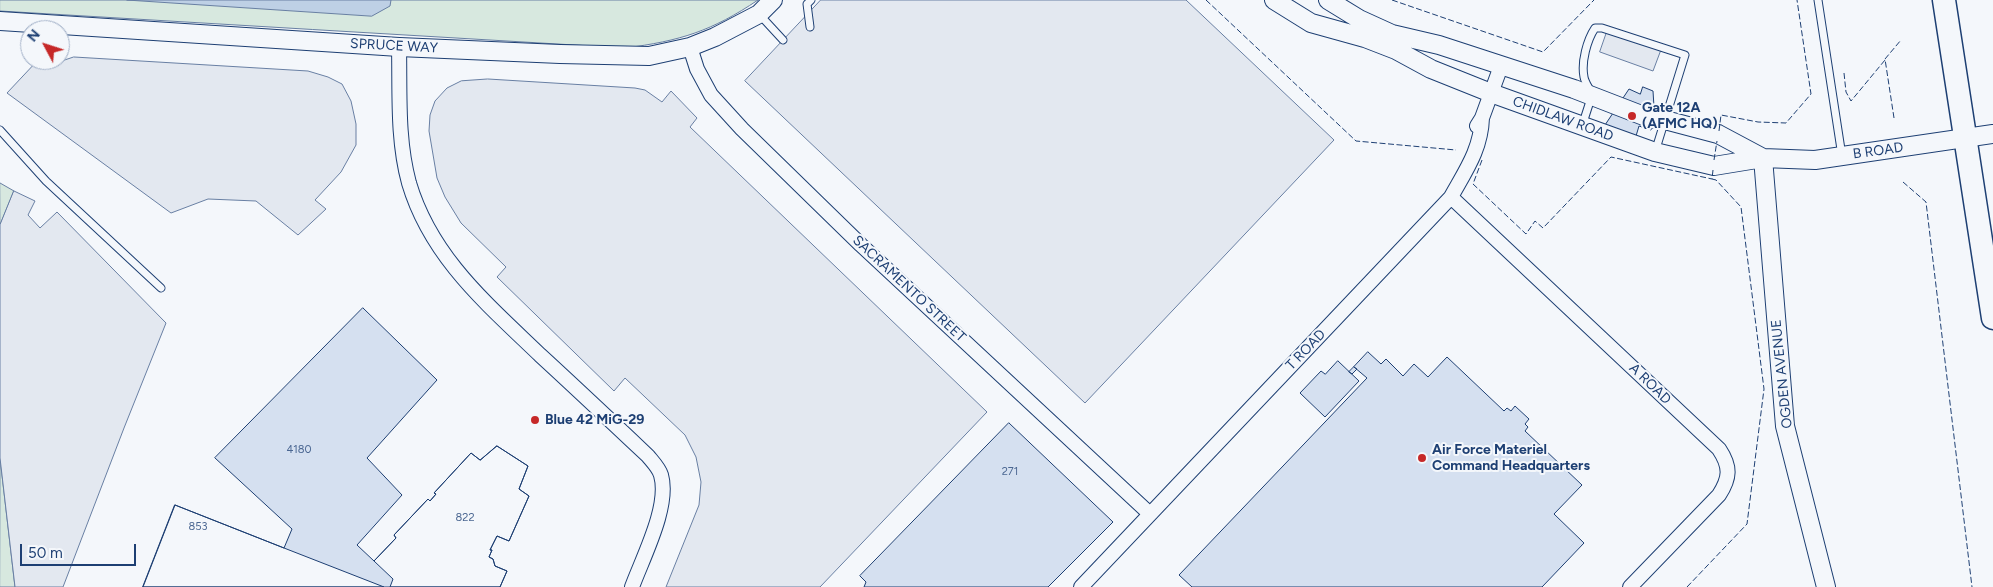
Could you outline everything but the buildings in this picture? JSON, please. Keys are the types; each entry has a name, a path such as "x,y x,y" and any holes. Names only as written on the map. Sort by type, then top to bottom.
{"main road":[{"path":"1944,0 1993,318"}],"street":[{"name":"SPRUCE WAY","path":"0,21 399,47 649,56 690,47 740,26 759,14 774,0"},
{"name":"CHIDLAW ROAD","path":"1274,0 1311,23 1365,38 1396,50 1431,70 1582,127 1655,152 1714,166 1763,158"},
{"path":"1328,0 1360,19 1392,34 1439,45 1592,95 1615,96 1653,110 1666,120 1718,134 1763,158"},
{"path":"399,47 400,143 410,183 425,224 451,265 486,303 648,456 660,473 664,490 662,508 632,587"},
{"name":"SACRAMENTO STREET","path":"690,47 697,69 711,95 742,129 868,252 1150,514"},
{"name":"T ROAD","path":"1081,587 1452,197 1459,183 1461,167 1473,131 1482,118 1500,66"},
{"name":"B ROAD","path":"1763,158 1815,160 1993,134"},
{"name":"OGDEN AVENUE","path":"1763,158 1786,426 1826,587"},
{"name":"A ROAD","path":"1452,197 1719,449 1727,460 1728,473 1725,485 1718,495 1630,587"}],"lane":[{"path":"810,27 807,4 811,0"},
{"path":"1818,0 1842,157"},
{"path":"759,14 783,40"},
{"path":"1582,127 1592,95 1584,78 1584,60 1591,34 1595,28 1602,28 1685,55 1655,152"},
{"path":"0,130 46,181 161,288"}],"shaded area":[{"path":"0,0 758,0 726,20 695,33 663,42 625,48 0,11"},
{"path":"821,0 1186,0 1334,140 1085,403 745,81"},
{"path":"1608,29 1662,47 1653,71 1600,52"},
{"path":"74,57 308,71 328,77 342,84 351,101 356,124 356,145 341,172 315,200 326,209 298,235 256,201 208,199 171,213 7,93 29,70 70,70 70,58"},
{"path":"488,79 635,88 645,90 662,102 671,91 697,118 690,127 987,412 820,587 666,587 699,505 701,482 696,457 685,435 625,378 614,391 497,277 506,267 461,223 445,197 437,178 429,131 430,115 435,101 447,88 461,81"},
{"path":"0,183 14,191 0,225"},
{"path":"14,191 35,201 28,215 40,228 57,212 166,323 63,587 15,587 0,458 0,225"},
{"path":"0,458 15,587 0,587"}],"water":[{"path":"127,0 391,0 390,6 372,16"}],"fence":[{"path":"1206,0 1356,141 1456,150"},
{"path":"1392,0 1543,52 1594,0"},
{"path":"1719,131 1721,115 1758,122 1786,123 1811,94 1797,0"},
{"path":"1894,118 1885,59 1901,40"},
{"path":"1844,73 1846,92 1851,101 1885,60"},
{"path":"1714,160 1717,141"},
{"path":"1482,160 1473,184 1526,234 1535,221 1543,228 1611,157 1712,179"},
{"path":"1687,587 1747,524 1764,389 1741,207 1716,180 1712,179 1713,170"},
{"path":"1903,182 1926,202 1972,587"}],"place":[{"name":"Gate 12A (AFMC HQ)","path":"1632,116"},
{"name":"Blue 42 MiG-29","path":"535,420"},
{"name":"Air Force Materiel Command Headquarters","path":"1422,458"}]}
